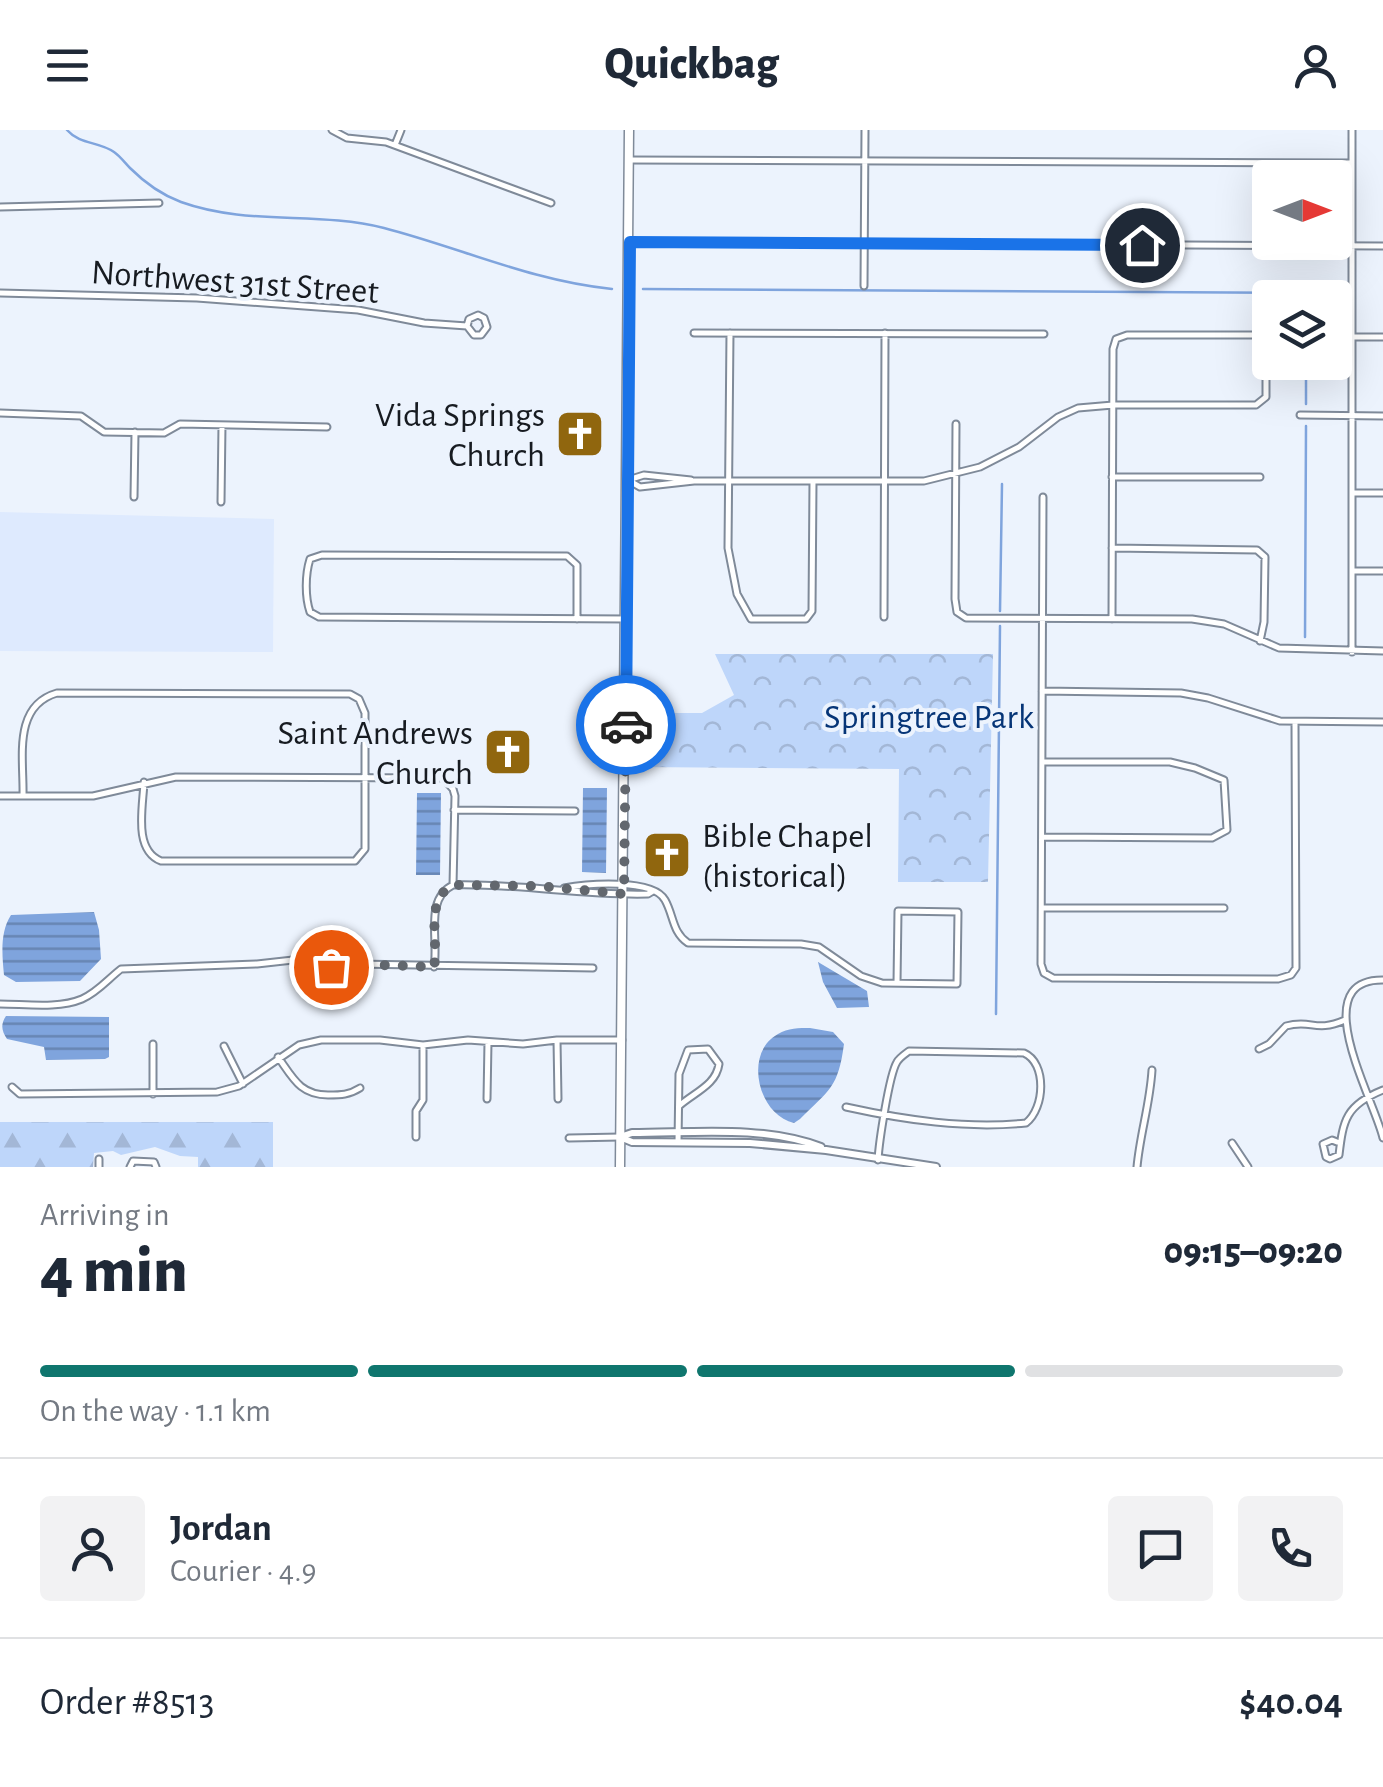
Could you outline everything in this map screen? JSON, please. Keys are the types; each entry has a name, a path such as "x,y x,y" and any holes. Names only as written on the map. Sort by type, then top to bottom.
{"main road":[{"path":"620,1167 629,130"}],"street":[{"path":"332,130 347,138 395,145 551,203"},
{"path":"395,145 401,130"},
{"path":"864,286 865,130"},
{"path":"1352,130 1352,160"},
{"path":"630,160 1252,163"},
{"path":"0,207 160,204"},
{"path":"630,242 1252,246"},
{"path":"1352,246 1383,246"},
{"name":"Northwest 31st Street","path":"0,293 197,298 358,310 424,323 467,326"},
{"path":"478,315 486,320 487,327 484,333 474,336 467,326 469,319 478,315"},
{"path":"694,333 1044,334"},
{"path":"730,333 731,574 751,618 806,619 812,611 813,482"},
{"path":"884,617 885,334"},
{"path":"628,480 640,487 694,481 884,482 955,475 1010,452 1078,408 1113,405 1256,406 1266,397 1266,344 1256,336 1127,335 1116,339 1112,349 1113,405 1112,619"},
{"path":"1352,337 1383,337"},
{"path":"1352,380 1352,652"},
{"path":"0,413 81,416 104,432 164,433 180,424 327,428"},
{"path":"1300,415 1383,416"},
{"path":"956,424 957,612 966,618 1192,619 1224,624 1260,642 1300,651 1383,652"},
{"path":"221,502 222,425"},
{"path":"134,497 135,432"},
{"path":"628,480 644,474 694,481"},
{"path":"1112,477 1260,477"},
{"path":"1352,493 1383,493"},
{"path":"1043,497 1044,973 1053,978 1094,979 1278,979 1291,975 1296,968 1295,723"},
{"path":"1112,548 1257,550 1264,557 1264,622 1260,642"},
{"path":"577,619 578,565 567,556 322,555 310,559 307,602 310,612 319,618 577,619 627,618"},
{"path":"1352,571 1383,572"},
{"path":"1042,691 1181,693 1295,723 1383,722"},
{"path":"24,796 24,726 28,713 42,699 57,693 350,694 360,699 365,712 365,848 355,861 161,861 148,854 143,844 144,782"},
{"path":"1042,762 1170,762 1195,768 1224,780 1227,830 1221,835 1042,837"},
{"path":"0,796 93,796 176,776 436,777 453,788 453,885"},
{"path":"454,810 576,811"},
{"path":"434,967 436,905 442,892 453,885 584,885 652,891 666,902 676,930 688,943 818,947 861,976 882,983 957,984 958,912 898,911 897,983"},
{"path":"1042,908 1224,908"},
{"path":"0,1004 66,1003 82,999 121,969 305,961 335,956 354,964"},
{"path":"305,961 331,967 354,964 593,968"},
{"path":"1383,980 1356,985 1346,1020 1355,1063 1383,1138"},
{"path":"1259,1049 1286,1026 1324,1028 1346,1020"},
{"path":"12,1088 20,1094 205,1094 242,1084 299,1045 321,1040 380,1040 423,1046 468,1040 522,1044 622,1040"},
{"path":"557,1040 558,1099"},
{"path":"487,1098 488,1042"},
{"path":"153,1044 153,1094"},
{"path":"224,1046 242,1084"},
{"path":"416,1136 416,1111 423,1100 423,1046"},
{"path":"678,1106 718,1075 719,1064 708,1048 696,1047 683,1056 678,1074 678,1106 678,1133 678,1142"},
{"path":"846,1107 886,1116 926,1122 1026,1123 1036,1116 1040,1104 1034,1057 1024,1052 909,1051 895,1066 886,1116 877,1163"},
{"path":"278,1057 309,1094 348,1094 360,1088"},
{"path":"1138,1167 1152,1070"},
{"path":"1337,1142 1349,1110 1383,1090"},
{"path":"568,1138 620,1137 632,1133 773,1136 808,1142 826,1150"},
{"path":"620,1137 632,1142 750,1143 826,1150 877,1163 936,1167"},
{"path":"1232,1143 1248,1167"},
{"path":"99,1158 99,1167"},
{"path":"130,1167 133,1161 154,1162 156,1167"}],"shaded area":[{"path":"0,512 274,519 273,652 0,651"},
{"path":"583,788 607,788 606,873 582,872"},
{"path":"417,793 441,793 440,875 416,875"},
{"path":"94,912 101,959 80,981 16,982 4,975 3,936 11,915"},
{"path":"818,962 867,991 869,1007 837,1008 823,982"},
{"path":"6,1016 109,1017 109,1057 46,1060 44,1047 7,1039 2,1028"},
{"path":"810,1028 833,1032 844,1044 842,1059 831,1087 794,1123 771,1108 759,1083 758,1068 767,1043 778,1034"}],"green space":[{"name":"Springtree Park","path":"715,654 993,654 988,882 898,882 899,769 639,767 640,713 702,713 734,695"},
{"path":"0,1122 273,1122 273,1167 198,1167 198,1157 180,1156 155,1147 121,1155 113,1151 94,1153 93,1167 0,1167"}],"waterway":[{"path":"67,130 114,152 147,183 181,202 232,214 333,220 384,228 553,279 612,289"},
{"path":"643,289 1252,293"},
{"path":"1306,380 1306,404"},
{"path":"1305,637 1306,426"},
{"path":"1000,611 1002,484"},
{"path":"996,1014 1000,626"}],"way so far":[{"path":"331,967 434,967 436,905 442,892 453,885 538,886 624,894 626,725"}],"place":[{"name":"Vida Springs Church","path":"580,434"},
{"name":"Saint Andrews Church","path":"508,752"},
{"name":"Bible Chapel (historical)","path":"667,855"}],"route":[{"path":"626,725 630,242 1142,245"}]}
